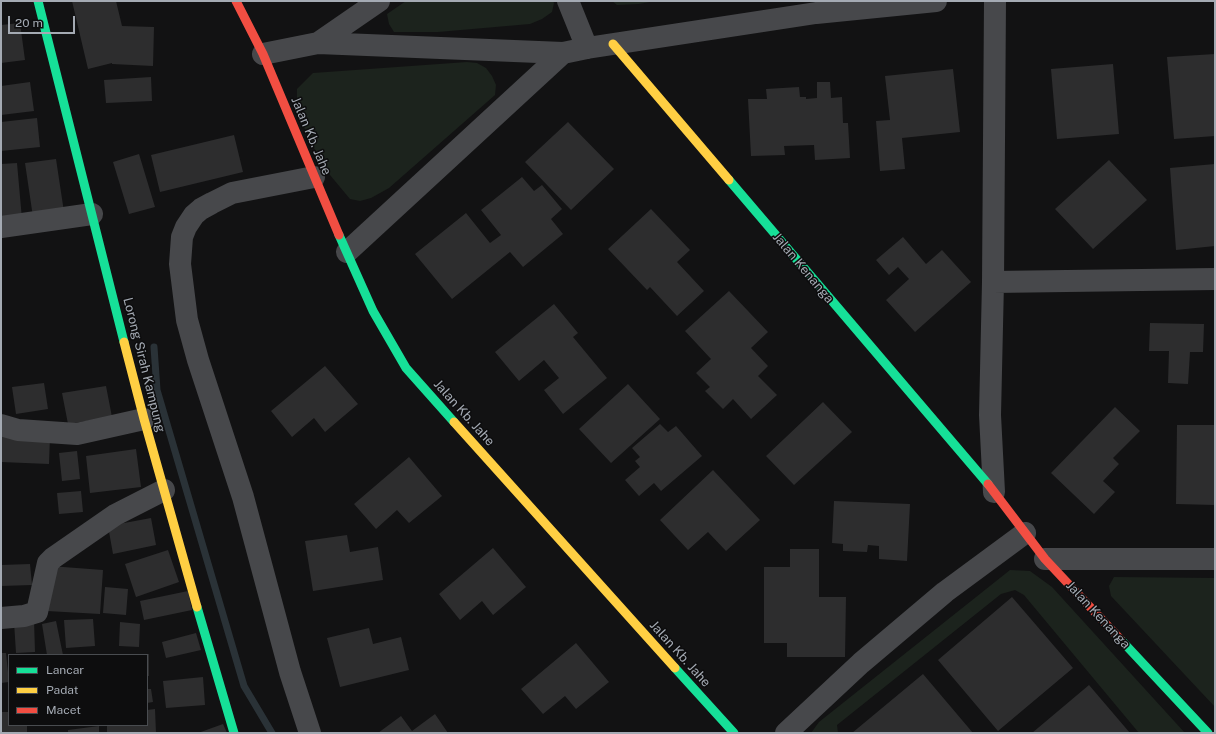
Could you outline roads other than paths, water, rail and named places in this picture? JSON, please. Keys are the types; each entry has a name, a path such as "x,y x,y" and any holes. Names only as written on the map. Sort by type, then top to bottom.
{"street":[{"name":"Lorong Sirah Kampung","path":"38,1 144,419 234,733"},
{"name":"Jalan Kb. Jahe","path":"236,1 263,54 314,177 373,312 406,368 734,733"},
{"path":"318,43 379,1"},
{"path":"568,1 587,48"},
{"path":"263,54 318,43 563,53 816,13 936,1"},
{"path":"994,492 990,415 993,282 995,1"},
{"name":"Jalan Kenanga","path":"613,44 994,492 1045,558 1208,733"},
{"path":"347,252 563,53"},
{"path":"310,733 290,672 243,497 198,360 187,320 180,264 180,249 186,227 194,215 212,203 232,194 314,177"},
{"path":"1,227 92,214"},
{"path":"993,282 1215,279"},
{"path":"1,425 18,430 77,434 144,419"},
{"path":"1,618 24,616 37,612 48,563 53,558 115,515 164,490"},
{"path":"786,733 861,663 945,592 1025,533"},
{"path":"1045,558 1215,559"}],"waterway":[{"path":"154,347 157,390 244,686 272,733"}]}
